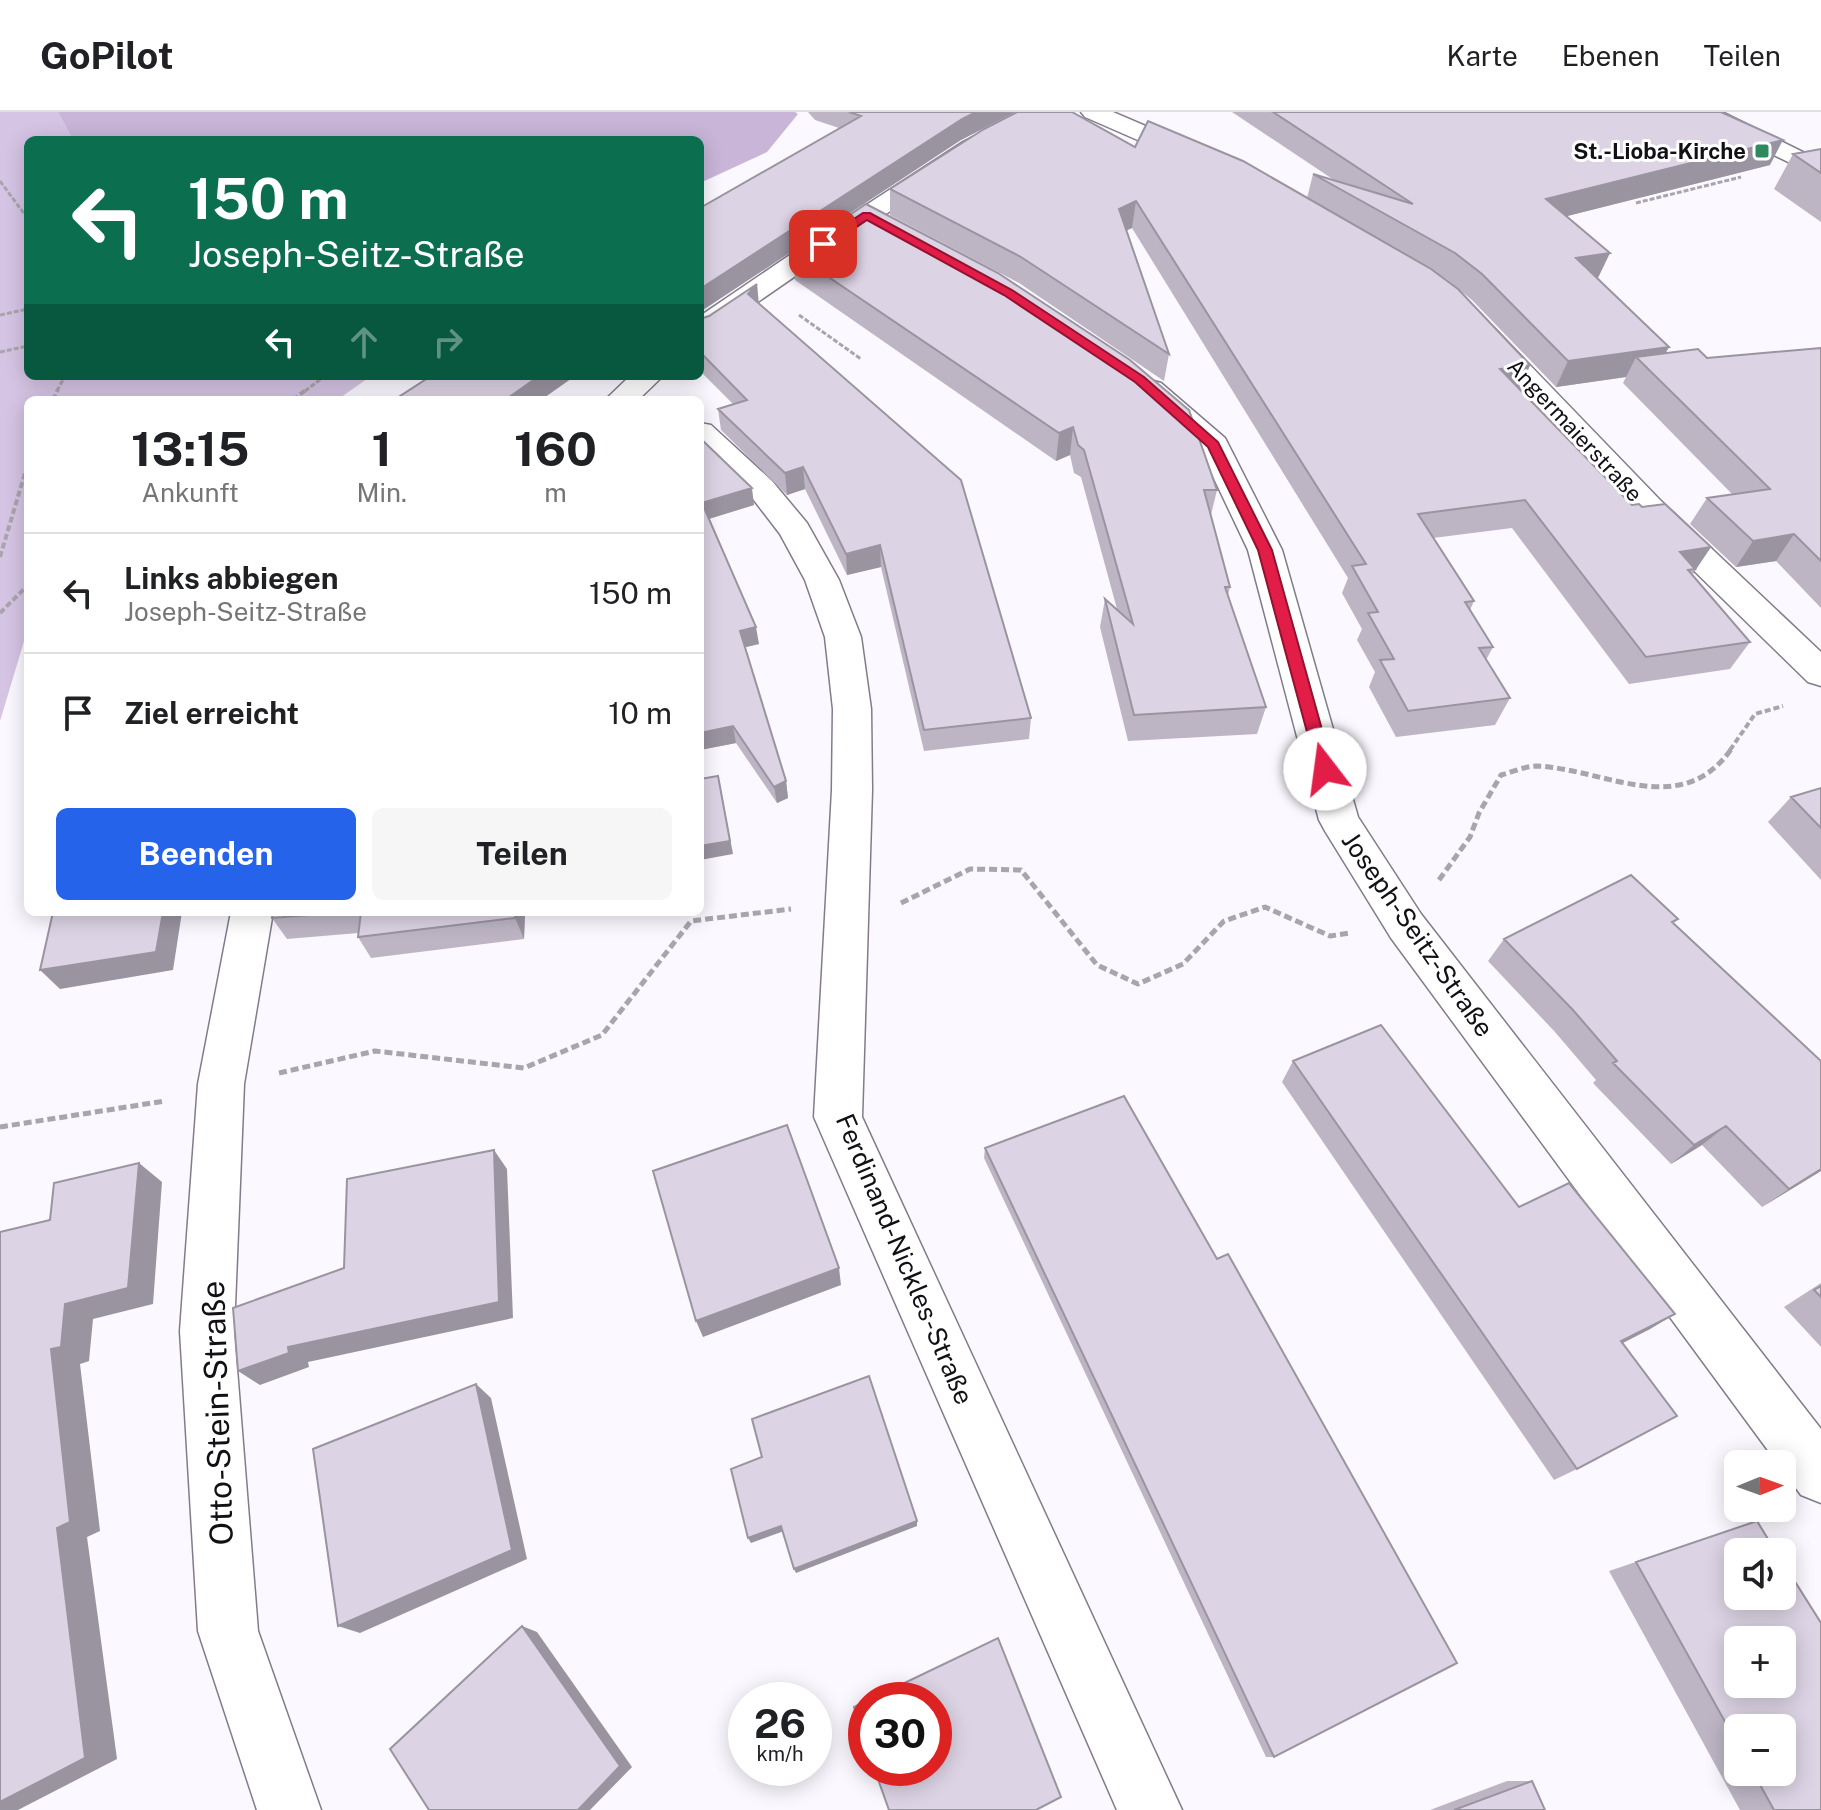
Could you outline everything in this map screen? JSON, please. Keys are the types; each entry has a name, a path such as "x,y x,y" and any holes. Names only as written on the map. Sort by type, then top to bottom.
{"street":[{"path":"704,326 758,288 879,223 972,147 1040,112"},
{"path":"1093,112 1219,167"},
{"path":"1704,112 1813,167"},
{"name":"Angermaierstraße","path":"1470,319 1648,507 1821,673"},
{"name":"Joseph-Seitz-Straße","path":"1126,371 1214,445 1265,550 1339,820 1406,926 1821,1475"},
{"name":"Ferdinand-Nickles-Straße","path":"704,436 761,488 795,530 822,580 843,637 852,709 838,1117 1150,1810"},
{"name":"Otto-Stein-Straße","path":"251,916 221,1084 207,1331 228,1631 289,1810"}],"path":[{"path":"1636,203 1813,167"},
{"path":"0,181 24,214"},
{"path":"758,288 861,359"},
{"path":"0,315 24,310"},
{"path":"0,352 24,347"},
{"path":"298,396 320,380"},
{"path":"0,557 24,476"},
{"path":"0,613 24,589"},
{"path":"1470,837 1479,813 1501,775 1535,766 1641,786 1677,788 1720,765 1755,714 1791,704"},
{"path":"915,898 970,869 1021,870 1097,965 1138,984 1183,964 1224,921 1265,907"},
{"path":"0,1127 168,1100 221,1084 375,1051 524,1068 602,1035 691,921 795,909 846,921"}],"shaded area":[{"path":"0,112 58,112 71,136 24,136 24,380 365,380 343,396 24,396 24,641 0,721"},
{"path":"58,112 798,114 767,152 704,181 704,136 71,136"}],"building":[{"path":"849,112 976,112 704,286 704,206 861,116"},
{"path":"1017,112 1072,112 1135,147 1148,121 1243,161 1431,269 1458,289 1530,365 1500,369 1632,505 1665,504 1711,547 1680,552 1695,569 1688,570 1750,642 1646,657 1525,500 1418,514 1474,601 1465,602 1493,647 1479,648 1510,698 1408,711 1380,660 1394,659 1368,613 1378,612 1352,566 1366,564 1136,201 1119,209 1169,354 1021,257 890,189 984,129"},
{"path":"1273,112 1721,112 1783,140 1546,199 1610,253 1576,258 1669,347 1568,361 1482,274 1455,253 1313,174 1413,204"},
{"path":"1821,149 1821,173 1793,154"},
{"path":"866,204 998,273 1130,360 1189,410 1217,490 1204,490 1230,587 1225,587 1266,707 1134,715 1105,599 1133,624 1084,450 1078,445 1073,427 1059,433 793,253"},
{"path":"757,284 748,294 961,480 1031,718 924,730 880,545 846,554 803,467 785,473 718,409 747,400 704,356 704,318"},
{"path":"1821,348 1821,561 1794,534 1753,541 1707,498 1770,489 1636,357 1698,349 1707,358"},
{"path":"425,380 533,380 511,396 400,396"},
{"path":"704,442 752,488 704,502"},
{"path":"704,508 756,627 740,631 786,781 774,787 733,726 704,732"},
{"path":"718,776 730,841 704,845 704,778"},
{"path":"1821,788 1821,828 1791,797"},
{"path":"1631,875 1678,919 1672,922 1821,1061 1821,1169 1789,1189 1726,1126 1694,1145 1613,1063 1617,1061 1573,1010 1504,939"},
{"path":"52,916 162,916 156,952 40,970"},
{"path":"361,916 515,916 515,918 358,937"},
{"path":"1381,1025 1519,1207 1569,1183 1675,1314 1621,1341 1677,1416 1577,1469 1293,1061"},
{"path":"1124,1096 1217,1259 1228,1254 1457,1663 1274,1757 985,1148"},
{"path":"787,1125 839,1268 696,1321 653,1171"},
{"path":"494,1150 499,1302 288,1347 289,1353 238,1371 233,1308 344,1268 347,1179"},
{"path":"139,1163 128,1288 65,1304 61,1347 51,1349 70,1522 57,1528 85,1758 0,1802 0,1232 50,1220 54,1183"},
{"path":"869,1376 917,1521 794,1569 781,1526 748,1538 731,1469 762,1457 752,1419"},
{"path":"476,1384 512,1550 338,1626 313,1449"},
{"path":"1758,1522 1767,1538 1724,1538 1724,1610 1796,1610 1796,1583 1821,1623 1821,1810 1774,1810 1761,1786 1796,1786 1796,1714 1724,1714 1724,1720 1636,1562"},
{"path":"522,1626 620,1766 578,1810 429,1810 390,1749"},
{"path":"998,1638 1061,1797 1036,1810 889,1810 880,1786 952,1786 952,1682 906,1682"},
{"path":"1532,1781 1545,1810 1454,1810"}],"place":[{"name":"St.-Lioba-Kirche","path":"1762,151"}],"route":[{"path":"823,244 866,216 1008,292 1139,379 1214,445 1265,550 1325,769"}]}
